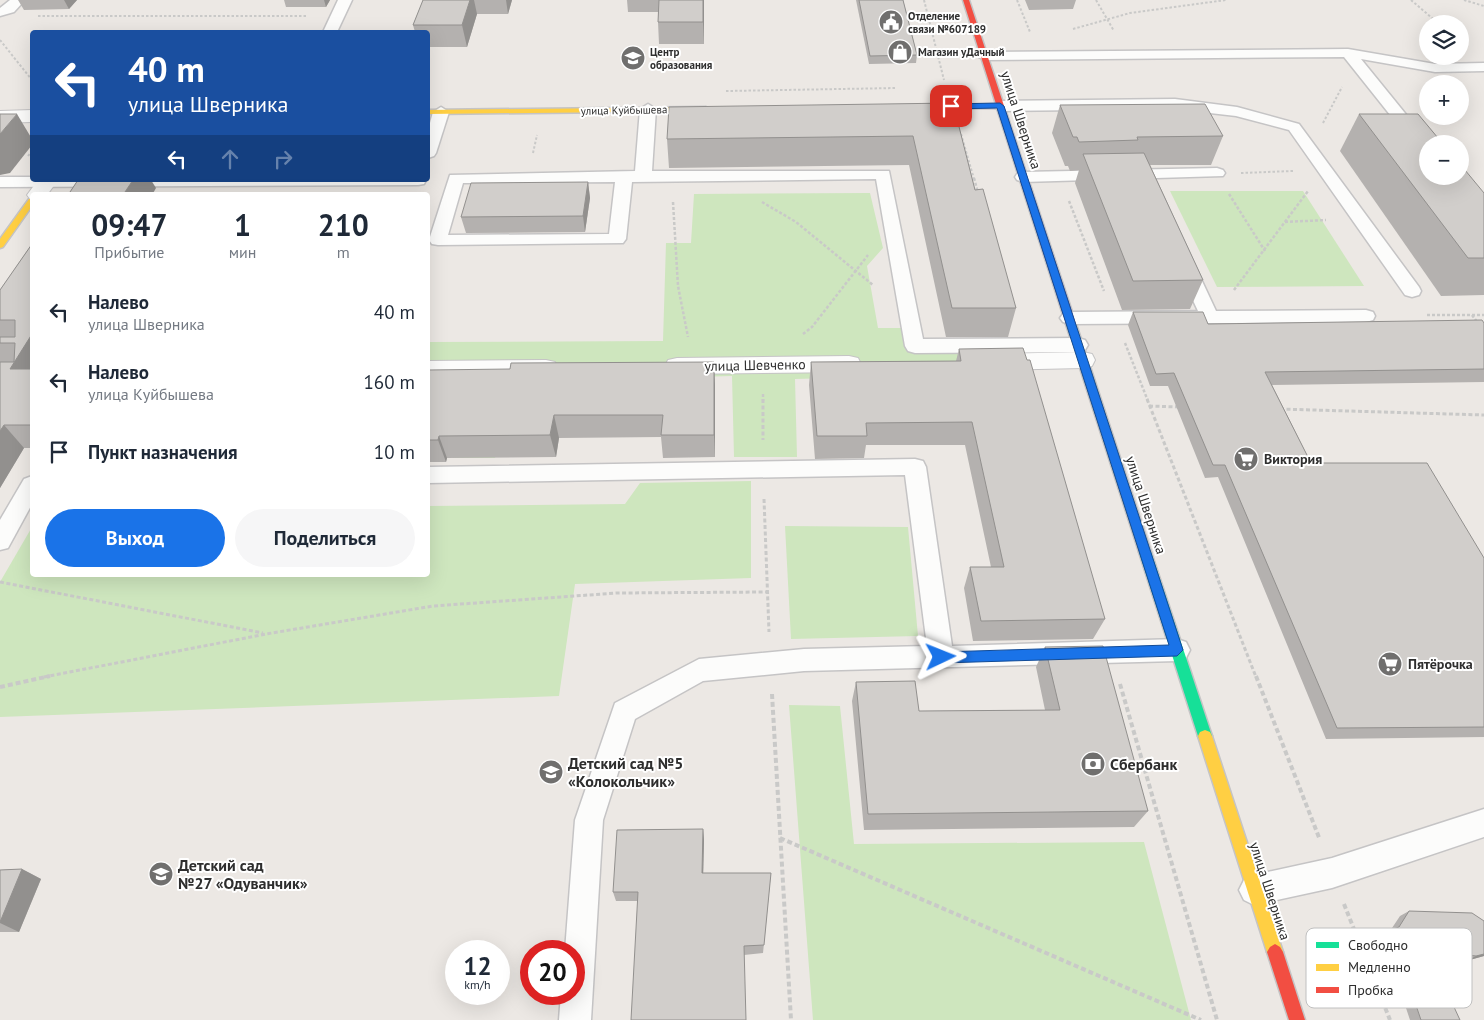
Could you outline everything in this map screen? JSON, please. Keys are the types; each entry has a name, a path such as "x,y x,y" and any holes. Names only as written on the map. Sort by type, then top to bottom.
{"street":[{"name":"улица Шверника","path":"966,0 1296,1020"},
{"path":"902,107 1000,106"},
{"name":"улица Куйбышева","path":"434,112 717,109"},
{"path":"0,117 30,116"},
{"path":"0,244 30,203"},
{"path":"900,363 1080,352"},
{"name":"улица Шевченко","path":"657,366 871,364"},
{"path":"430,370 567,368"}],"lane":[{"path":"0,12 9,9 18,0"},
{"path":"331,30 345,0"},
{"path":"984,56 1038,49 1348,53 1435,68 1484,67"},
{"path":"1348,53 1419,141"},
{"path":"1000,106 1175,104 1237,112 1294,127 1412,291"},
{"path":"643,176 648,109"},
{"path":"430,139 434,112"},
{"path":"1023,176 1217,173"},
{"path":"624,177 617,239 438,240 456,178 884,174 915,346 1080,352"},
{"path":"1143,174 1151,192"},
{"path":"0,182 43,186 169,188 356,182"},
{"path":"1176,246 1210,317"},
{"path":"1070,318 1366,316"},
{"path":"430,476 915,466 941,657"},
{"path":"0,541 30,488"},
{"path":"575,1020 589,820 624,712 699,670 804,660 1177,650"},
{"path":"1254,890 1332,873 1484,823"}],"path":[{"path":"924,0 946,87"},
{"path":"1017,0 1038,49 1105,17 1156,6 1226,0"},
{"path":"1411,0 1428,15"},
{"path":"1464,0 1484,6"},
{"path":"38,16 338,16"},
{"path":"0,40 30,78"},
{"path":"1306,144 1321,127 1338,90 1360,68"},
{"path":"958,124 980,200"},
{"path":"1248,173 1324,170"},
{"path":"1236,288 1324,170"},
{"path":"669,176 675,219 678,286 688,338 696,342"},
{"path":"1059,176 1354,928"},
{"path":"969,192 978,191"},
{"path":"753,197 796,222 910,315"},
{"path":"1232,198 1265,250"},
{"path":"1285,222 1359,218"},
{"path":"791,1020 770,664 762,469 763,365 812,327 855,270 893,226"},
{"path":"1418,315 1484,315"},
{"path":"1472,315 1480,326"},
{"path":"1149,406 1188,407"},
{"path":"1277,409 1483,416"},
{"path":"0,582 98,602 197,618 266,634"},
{"path":"0,687 92,666 433,606 617,593 767,592"},
{"path":"1110,652 1217,1020"},
{"path":"780,838 1201,1020"},
{"path":"1385,1008 1390,1020"}],"green space":[{"path":"1170,191 1303,191 1364,286 1217,287"},
{"path":"870,193 883,248 867,266 878,328 901,328 905,347 1011,349 1020,373 795,379 797,457 734,457 732,376 511,382 495,458 453,458 470,382 430,382 430,342 663,341 666,243 691,243 694,194"},
{"path":"751,481 751,578 575,584 559,696 0,717 0,582 30,530 30,577 430,577 430,506 625,504 640,483"},
{"path":"785,526 908,527 918,636 791,639"},
{"path":"789,705 840,706 854,844 1144,842 1191,1020 813,1020"}],"building":[{"path":"423,0 470,0 462,25 413,25"},
{"path":"659,0 703,0 703,22 658,22"},
{"path":"859,0 903,0 917,55 870,56"},
{"path":"953,103 975,190 983,189 1016,308 952,308 913,136 667,139 669,107"},
{"path":"1205,104 1223,136 1137,137 1138,140 1079,142 1077,137 1073,137 1060,105"},
{"path":"0,114 17,114 0,134"},
{"path":"1359,114 1418,114 1419,125 1427,125 1436,135 1419,135 1419,185 1469,185 1469,175 1484,193 1484,258 1468,258"},
{"path":"1144,153 1203,280 1133,281 1083,154"},
{"path":"77,182 132,182 125,192 70,192"},
{"path":"588,182 583,216 461,217 471,183"},
{"path":"30,247 30,337 10,369 30,369 30,425 4,425 0,431 0,362 14,362 15,343 0,343 0,337 15,337 15,320 0,320 0,290"},
{"name":"Пятёрочка","path":"1133,312 1203,312 1208,324 1482,320 1484,323 1484,369 1265,372 1311,463 1427,463 1484,558 1484,727 1337,728 1225,465 1213,465 1174,373 1156,374"},
{"path":"1023,348 1027,360 1030,360 1105,619 981,621 970,567 1004,567 972,422 866,423 867,436 817,436 811,362 961,361 959,349"},
{"path":"714,362 714,435 661,435 663,415 554,415 550,435 439,436 438,440 430,440 430,370 510,369 511,363"},
{"path":"1103,646 1148,811 868,814 856,682 915,681 919,711 1060,710 1045,647"},
{"path":"703,829 702,873 771,873 764,945 744,946 746,1020 631,1020 638,892 613,892 617,830"},
{"path":"22,869 0,922 0,870"},
{"path":"1409,911 1472,913 1484,921 1484,954 1472,956 1472,928 1396,928 1399,927"},
{"path":"1417,1008 1454,1008 1460,1020 1421,1020"}],"traffic: fast":[{"path":"1145,552 1205,736"}],"traffic: slow":[{"path":"430,112 706,109"},
{"path":"0,245 30,204"},
{"path":"1071,324 1145,552"},
{"path":"1205,736 1275,952"}],"traffic: jam":[{"path":"966,0 1071,324"},
{"path":"917,107 1000,106"},
{"path":"1275,952 1297,1020"}],"place":[{"name":"Отделение связи №607189","path":"891,22"},
{"name":"Магазин уДачный","path":"900,52"},
{"name":"Центр образования","path":"633,58"},
{"name":"Виктория","path":"1246,459"},
{"name":"Пятёрочка","path":"1390,664"},
{"name":"Сбербанк","path":"1093,764"},
{"name":"Детский сад №5 «Колокольчик»","path":"551,772"},
{"name":"Детский сад №27 «Одуванчик»","path":"161,874"}],"route":[{"path":"941,657 1177,650 1000,106 951,106"}]}
